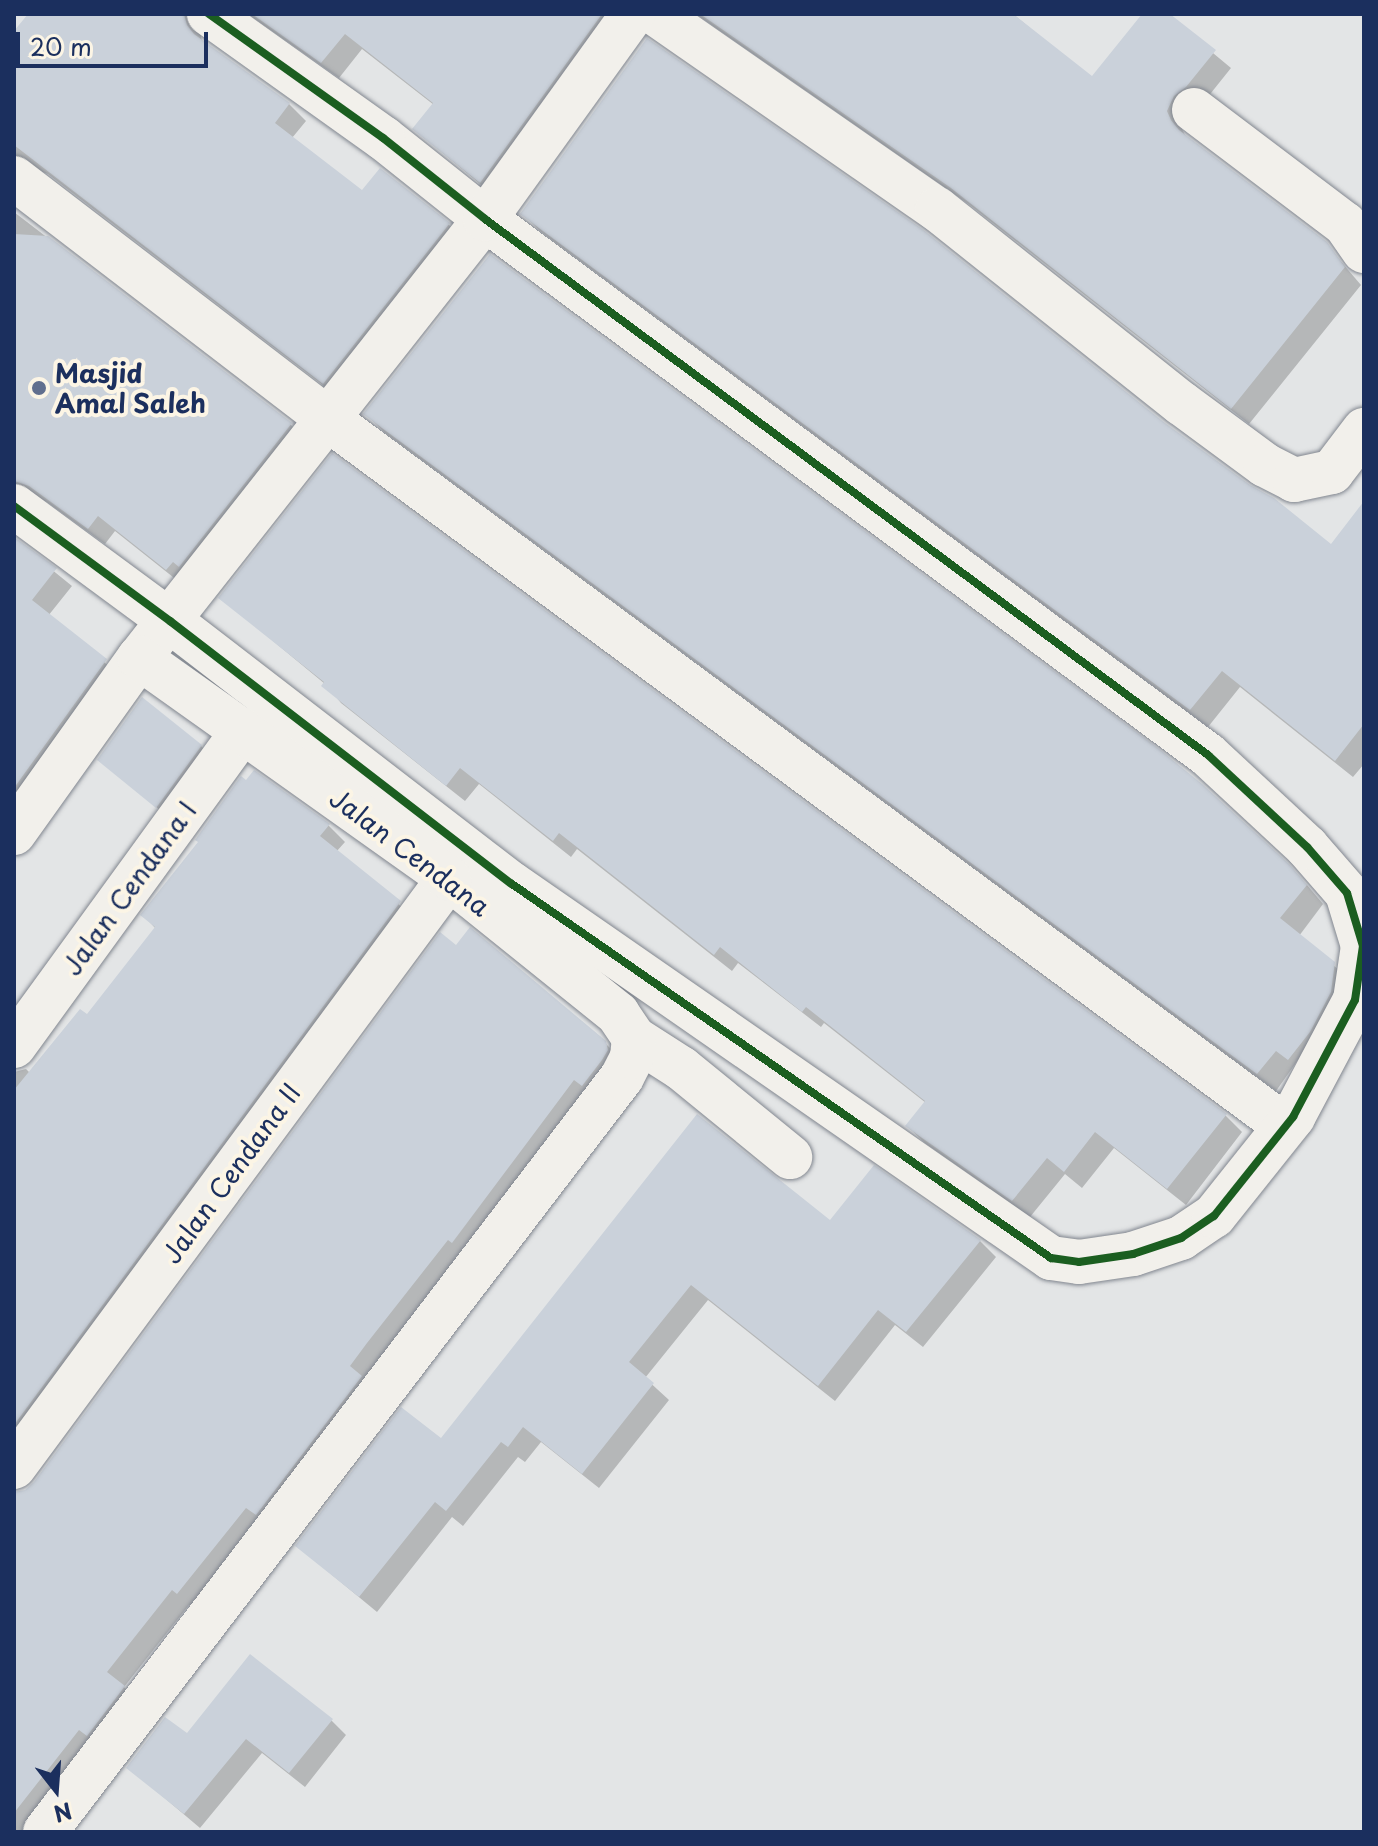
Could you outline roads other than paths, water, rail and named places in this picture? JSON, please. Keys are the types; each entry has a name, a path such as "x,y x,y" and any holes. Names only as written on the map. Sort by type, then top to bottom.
{"street":[{"path":"14,506 170,621 512,884 1051,1258 1079,1262 1133,1254 1181,1238 1214,1216 1293,1117 1355,1000 1363,946 1347,893 1307,847 1208,755 485,219 383,138 209,14"},
{"path":"14,833 139,658 485,219 633,14"},
{"path":"656,14 937,209 1181,403 1265,465 1294,480 1332,472 1364,430"},
{"path":"1194,110 1345,224 1364,251"},
{"path":"14,178 329,420 1284,1125"},
{"name":"Jalan Cendana","path":"139,658 449,878 618,1014 628,1058 681,1068 790,1157"},
{"name":"Jalan Cendana I","path":"14,1046 244,730"},
{"name":"Jalan Cendana II","path":"14,1467 449,878"},
{"path":"45,1832 628,1058"}],"place":[{"name":"Masjid Amal Saleh","path":"39,388"}]}
